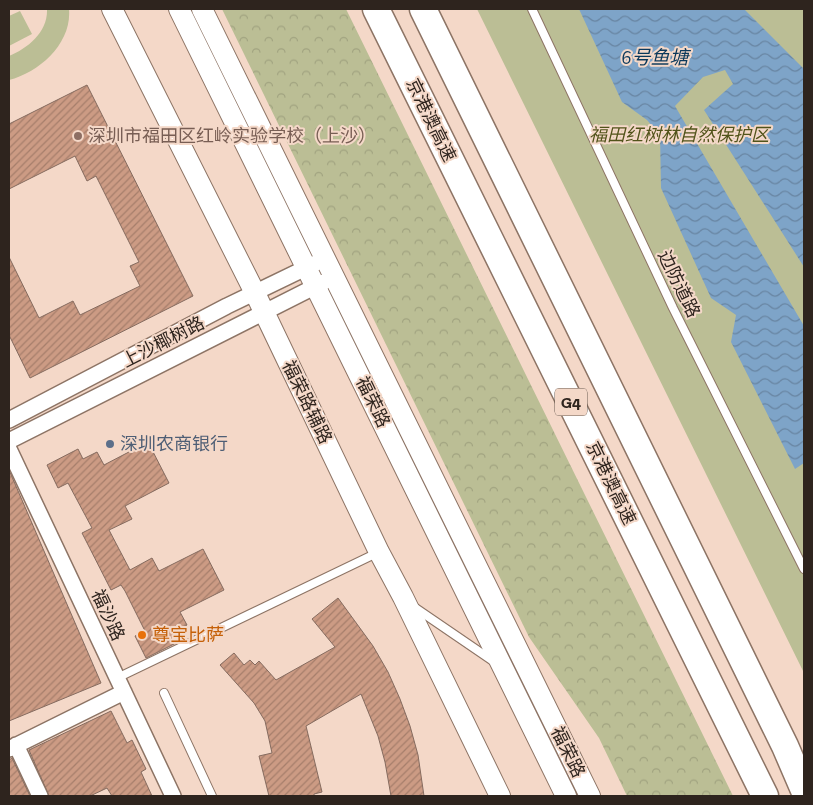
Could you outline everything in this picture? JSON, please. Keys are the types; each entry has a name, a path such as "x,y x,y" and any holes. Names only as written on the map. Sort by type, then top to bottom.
{"highway":[{"name":"京港澳高速","path":"376,9 765,796"},
{"name":"G4","path":"423,9 785,746 804,790"}],"main road":[{"name":"福荣路辅路","path":"112,9 255,293 379,552 403,597 500,796"},
{"name":"福荣路","path":"179,9 566,796"},
{"name":"福荣路","path":"202,9 336,277 590,796"}],"street":[{"name":"上沙椰树路","path":"9,420 326,258"},
{"name":"上沙椰树路","path":"9,441 336,277"},
{"name":"福沙路","path":"9,449 173,796"},
{"path":"40,796 12,747 121,685"}],"lane":[{"name":"边防道路","path":"532,9 673,308 804,569"},
{"path":"121,685 379,552"},
{"path":"403,597 419,611 490,659 506,673"},
{"path":"164,693 212,796"}],"green space":[{"path":"47,9 69,9 69,21 60,44 42,63 21,76 9,80 9,56 30,44 40,32 44,25"},
{"path":"222,9 346,9 733,796 627,796 599,738 529,637"},
{"name":"福田红树林自然保护区","path":"477,9 804,9 804,673"},
{"path":"20,11 32,34 9,46 9,16"}],"water":[{"name":"6号鱼塘","path":"579,9 744,9 804,69 804,267 704,110 733,84 725,70 703,77 675,106 804,326 804,463 795,469 731,342 736,315 711,298 661,188 660,135 647,120 622,102"}],"building":[{"path":"87,85 193,296 30,378 9,335 9,257 39,318 73,301 80,315 140,286 130,266 139,262 96,176 87,181 75,156 9,189 9,124"},
{"path":"148,442 169,483 125,506 132,519 109,530 130,570 152,558 159,571 203,549 224,590 180,612 187,625 173,633 178,642 146,658 135,636 145,631 125,591 121,585 111,590 82,533 92,528 68,483 58,488 47,465 78,449 83,459 97,452 104,465"},
{"path":"9,470 101,683 9,721"},
{"path":"338,598 373,646 388,672 400,699 418,755 424,796 391,796 378,736 361,694 306,726 322,792 314,794 314,796 269,796 259,756 272,753 265,721 254,703 220,665 234,653 244,665 250,660 255,665 259,661 276,680 335,647 312,619"},
{"path":"111,711 127,743 132,740 146,769 141,772 152,796 112,796 107,788 90,796 49,796 29,750"},
{"path":"12,758 30,796 9,796 9,760"}],"place":[{"name":"深圳市福田区红岭实验学校（上沙）","path":"78,136"},
{"name":"深圳农商银行","path":"110,444"},
{"name":"尊宝比萨","path":"142,635"}]}
